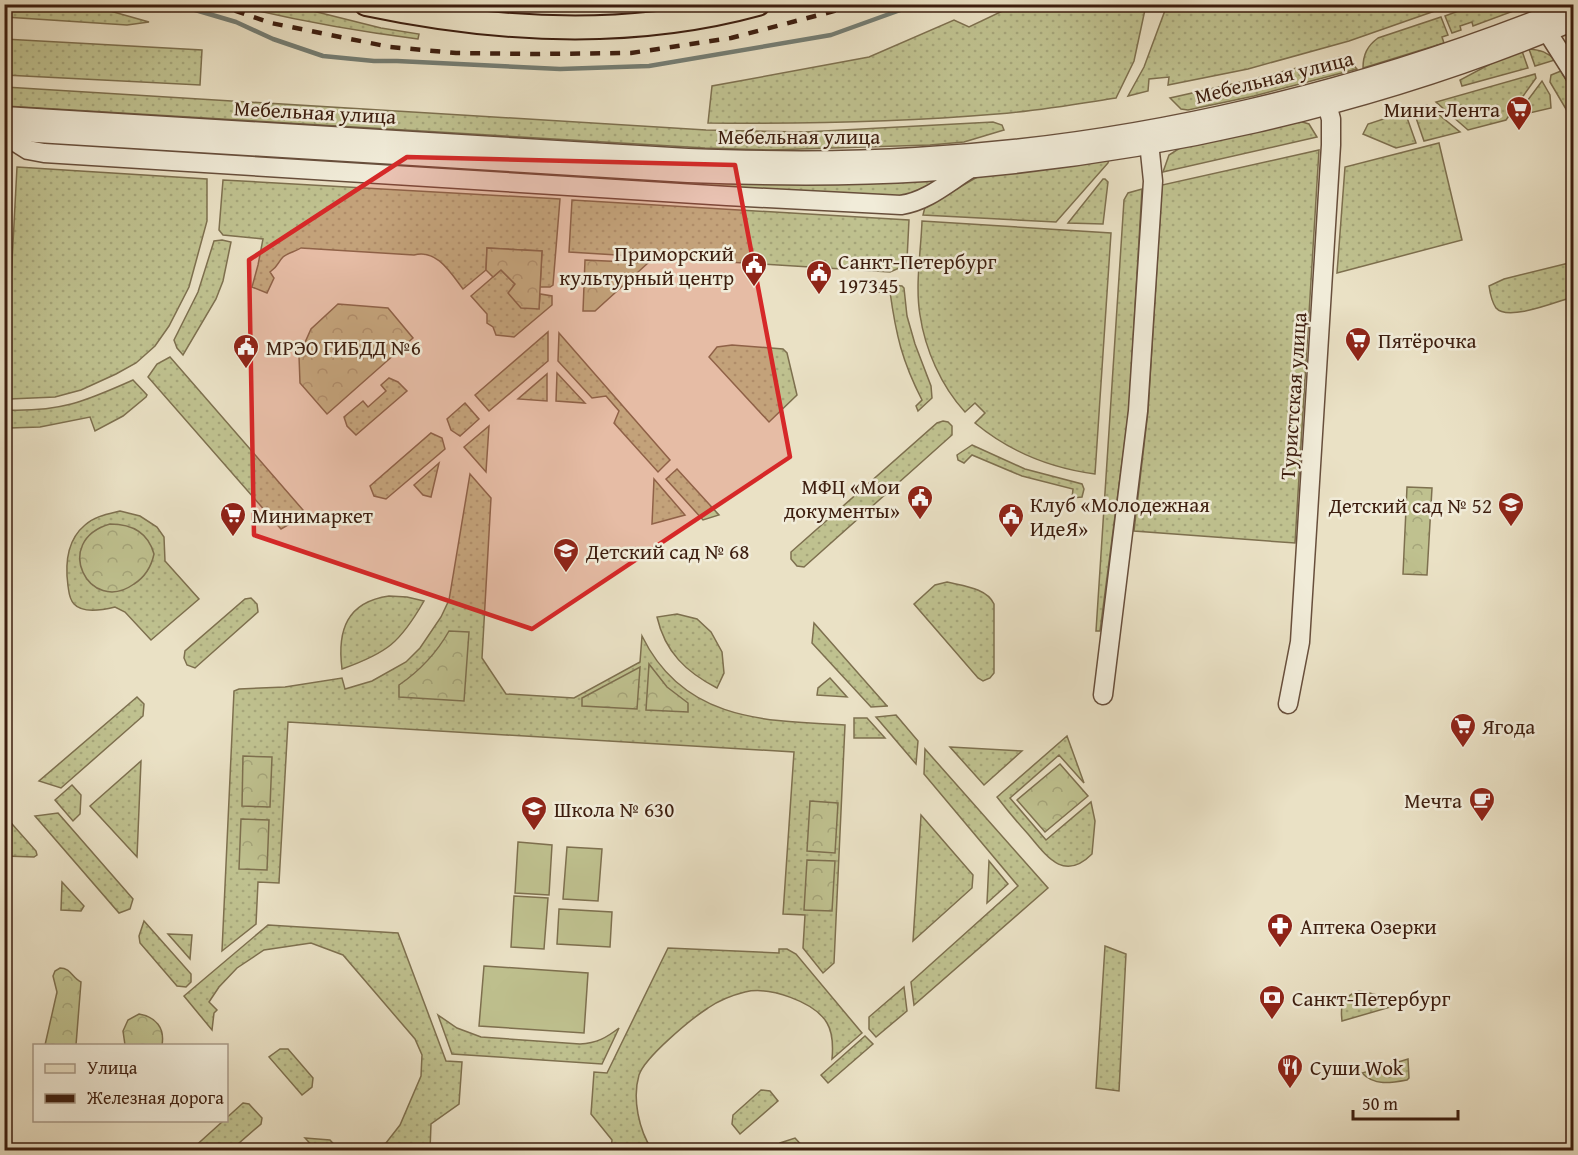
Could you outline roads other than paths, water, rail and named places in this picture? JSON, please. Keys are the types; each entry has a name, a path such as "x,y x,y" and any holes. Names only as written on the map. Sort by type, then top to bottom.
{"main road":[{"path":"366,4 417,15 482,24 542,27 670,21 758,4"}],"street":[{"name":"Мебельная улица","path":"4,133 688,173 858,175 969,169 1148,137 1438,72 1506,49 1574,4"},
{"name":"Мебельная улица","path":"1543,25 1574,21"},
{"path":"1543,25 1574,74"},
{"name":"Туристская улица","path":"1288,704 1300,642 1331,145 1331,119 1325,98"},
{"name":"Мебельная улица","path":"4,116 679,158 799,161 918,157 1061,142 1148,137"},
{"path":"4,133 28,150 44,153 901,205 915,203 926,198 969,169"},
{"path":"1103,695 1138,411 1152,181 1148,137"}],"waterway":[{"path":"175,4 236,22 273,39 323,56 374,61 560,69 649,66 831,35 917,4"}],"railway":[{"path":"216,4 271,23 390,47 456,53 537,54 631,53 731,38 861,4"}],"place":[{"name":"Мини-Лента","path":"1519,132"},
{"name":"Приморский культурный центр","path":"754,288"},
{"name":"Санкт-Петербург 197345","path":"819,296"},
{"name":"Пятёрочка","path":"1358,363"},
{"name":"МРЭО ГИБДД №6","path":"246,370"},
{"name":"МФЦ «Мои документы»","path":"920,521"},
{"name":"Детский сад № 52","path":"1511,528"},
{"name":"Минимаркет","path":"233,538"},
{"name":"Клуб «Молодежная ИдеЯ»","path":"1011,539"},
{"name":"Детский сад № 68","path":"566,574"},
{"name":"Ягода","path":"1463,749"},
{"name":"Мечта","path":"1482,823"},
{"name":"Школа № 630","path":"534,832"},
{"name":"Аптека Озерки","path":"1280,949"},
{"name":"Санкт-Петербург","path":"1272,1021"},
{"name":"Суши Wok","path":"1290,1090"}]}
